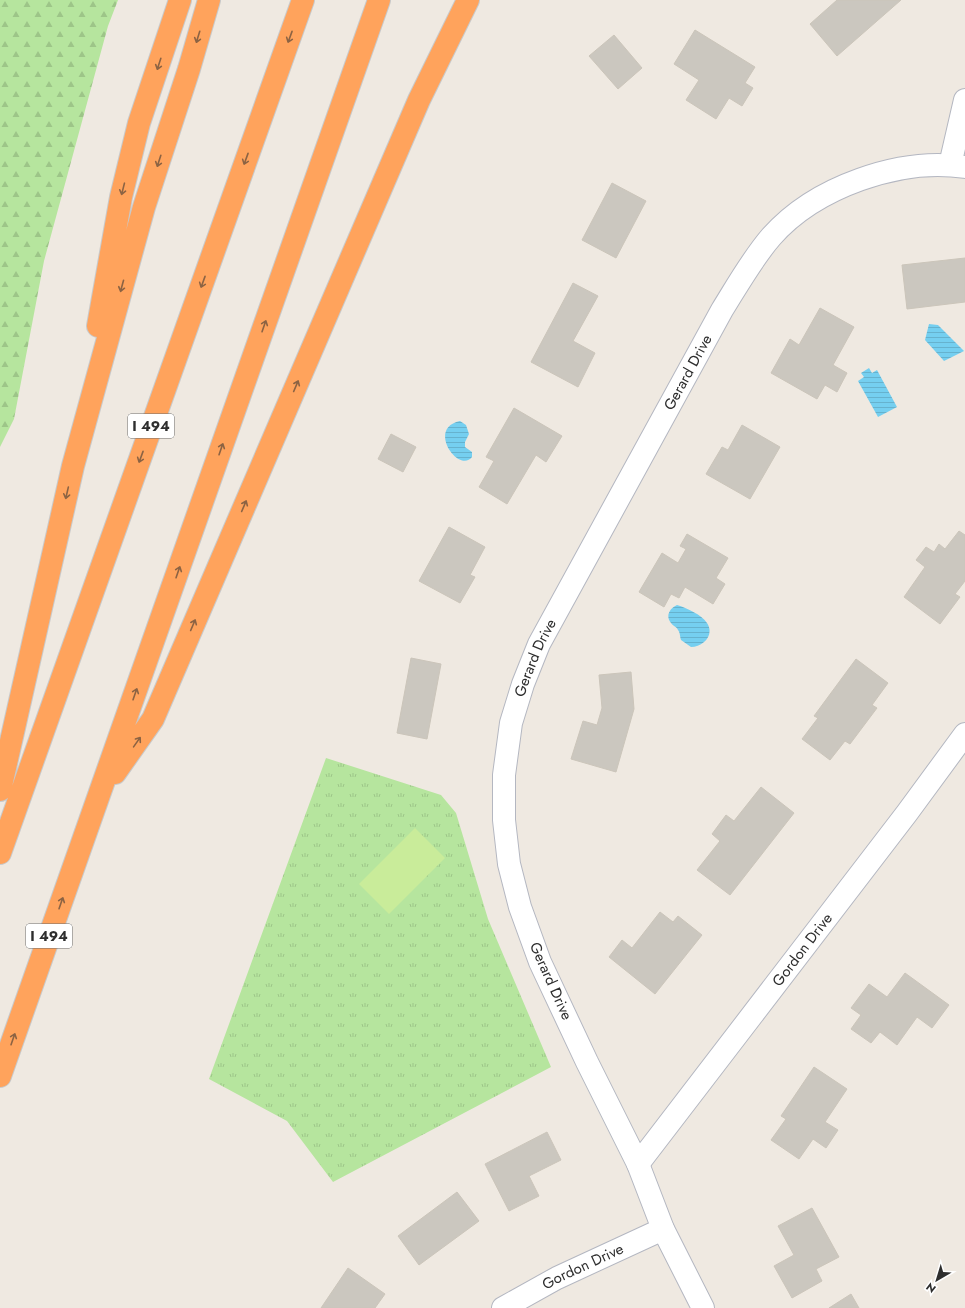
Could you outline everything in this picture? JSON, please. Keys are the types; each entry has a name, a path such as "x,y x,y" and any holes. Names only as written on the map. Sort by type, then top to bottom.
{"highway":[{"path":"0,790 73,466 121,197 139,123 180,0"},
{"path":"73,466 144,207 189,69 209,0"},
{"name":"I 494","path":"0,853 303,0"},
{"name":"I 494","path":"0,1076 379,0"},
{"path":"99,797 153,719 418,100 468,0"}],"street":[{"path":"958,166 965,100"},
{"name":"Gerard Drive","path":"703,1308 663,1229 638,1164 590,1069 540,962 520,907 509,864 504,820 504,775 512,723 523,684 539,644 722,310 749,267 771,237 793,217 822,196 865,178 906,168 958,166"},
{"name":"Gordon Drive","path":"638,1164 907,813 965,734"},
{"name":"Gordon Drive","path":"503,1308 557,1278 663,1229"}],"green space":[{"path":"0,0 118,0 108,26 44,261 14,419 0,447"},
{"path":"326,758 441,795 456,813 488,919 551,1067 333,1182 287,1121 209,1079"},
{"path":"415,828 445,858 389,914 359,884"}],"water":[{"path":"929,324 938,325 964,351 944,361 925,340"},
{"path":"869,368 872,373 877,370 897,407 878,417 858,381 864,377 861,373"},
{"path":"460,421 466,425 469,434 465,442 465,447 472,452 472,457 466,461 460,460 454,455 448,448 445,440 446,432 450,425"},
{"path":"677,605 694,612 702,617 707,623 710,632 709,636 700,645 691,647 681,640 679,631 669,620 668,615 670,610"}],"building":[{"path":"837,0 901,0 837,56 810,24"},
{"path":"695,30 755,67 745,83 753,88 742,106 729,98 716,119 686,100 699,80 674,64"},
{"path":"614,35 642,68 618,89 589,56"},
{"path":"612,183 646,201 616,258 582,240"},
{"path":"965,258 965,302 907,309 902,265"},
{"path":"573,283 598,296 573,341 595,353 578,387 531,362"},
{"path":"820,308 854,327 833,365 847,373 837,392 825,385 817,399 771,373 790,339 799,345"},
{"path":"514,408 562,436 546,462 536,455 507,504 479,487 494,461 486,457"},
{"path":"742,425 780,447 750,499 706,474 722,447 728,450"},
{"path":"391,434 416,447 403,472 378,459"},
{"path":"449,527 485,547 470,575 475,577 460,603 419,581"},
{"path":"959,531 965,535 965,581 955,594 960,597 940,624 904,597 925,567 916,560 926,547 934,552 939,544 945,549"},
{"path":"687,534 728,558 716,578 725,584 713,604 685,587 679,598 671,594 664,607 639,592 662,553 678,563 686,549 680,546"},
{"path":"411,658 441,664 427,739 397,733"},
{"path":"856,659 888,683 872,705 877,708 850,744 845,741 830,760 802,739 818,718 814,716"},
{"path":"631,672 634,709 616,772 571,759 583,721 597,725 602,708 599,675"},
{"path":"761,787 794,813 730,895 697,870 720,841 712,834 726,815 734,821"},
{"path":"660,912 673,922 678,916 702,935 655,994 609,957 622,940 632,948"},
{"path":"905,973 949,1005 932,1028 917,1017 897,1045 880,1032 871,1043 851,1029 861,1015 851,1008 869,984 887,997"},
{"path":"814,1067 847,1089 825,1122 838,1130 826,1148 813,1139 799,1159 771,1140 786,1119 781,1116"},
{"path":"547,1132 561,1160 529,1176 539,1196 509,1211 485,1164"},
{"path":"457,1192 479,1221 419,1265 398,1236"},
{"path":"812,1208 839,1257 816,1269 822,1281 792,1298 774,1266 794,1255 778,1226"},
{"path":"348,1268 385,1294 375,1308 321,1308"},
{"path":"851,1294 859,1308 829,1308"}]}
